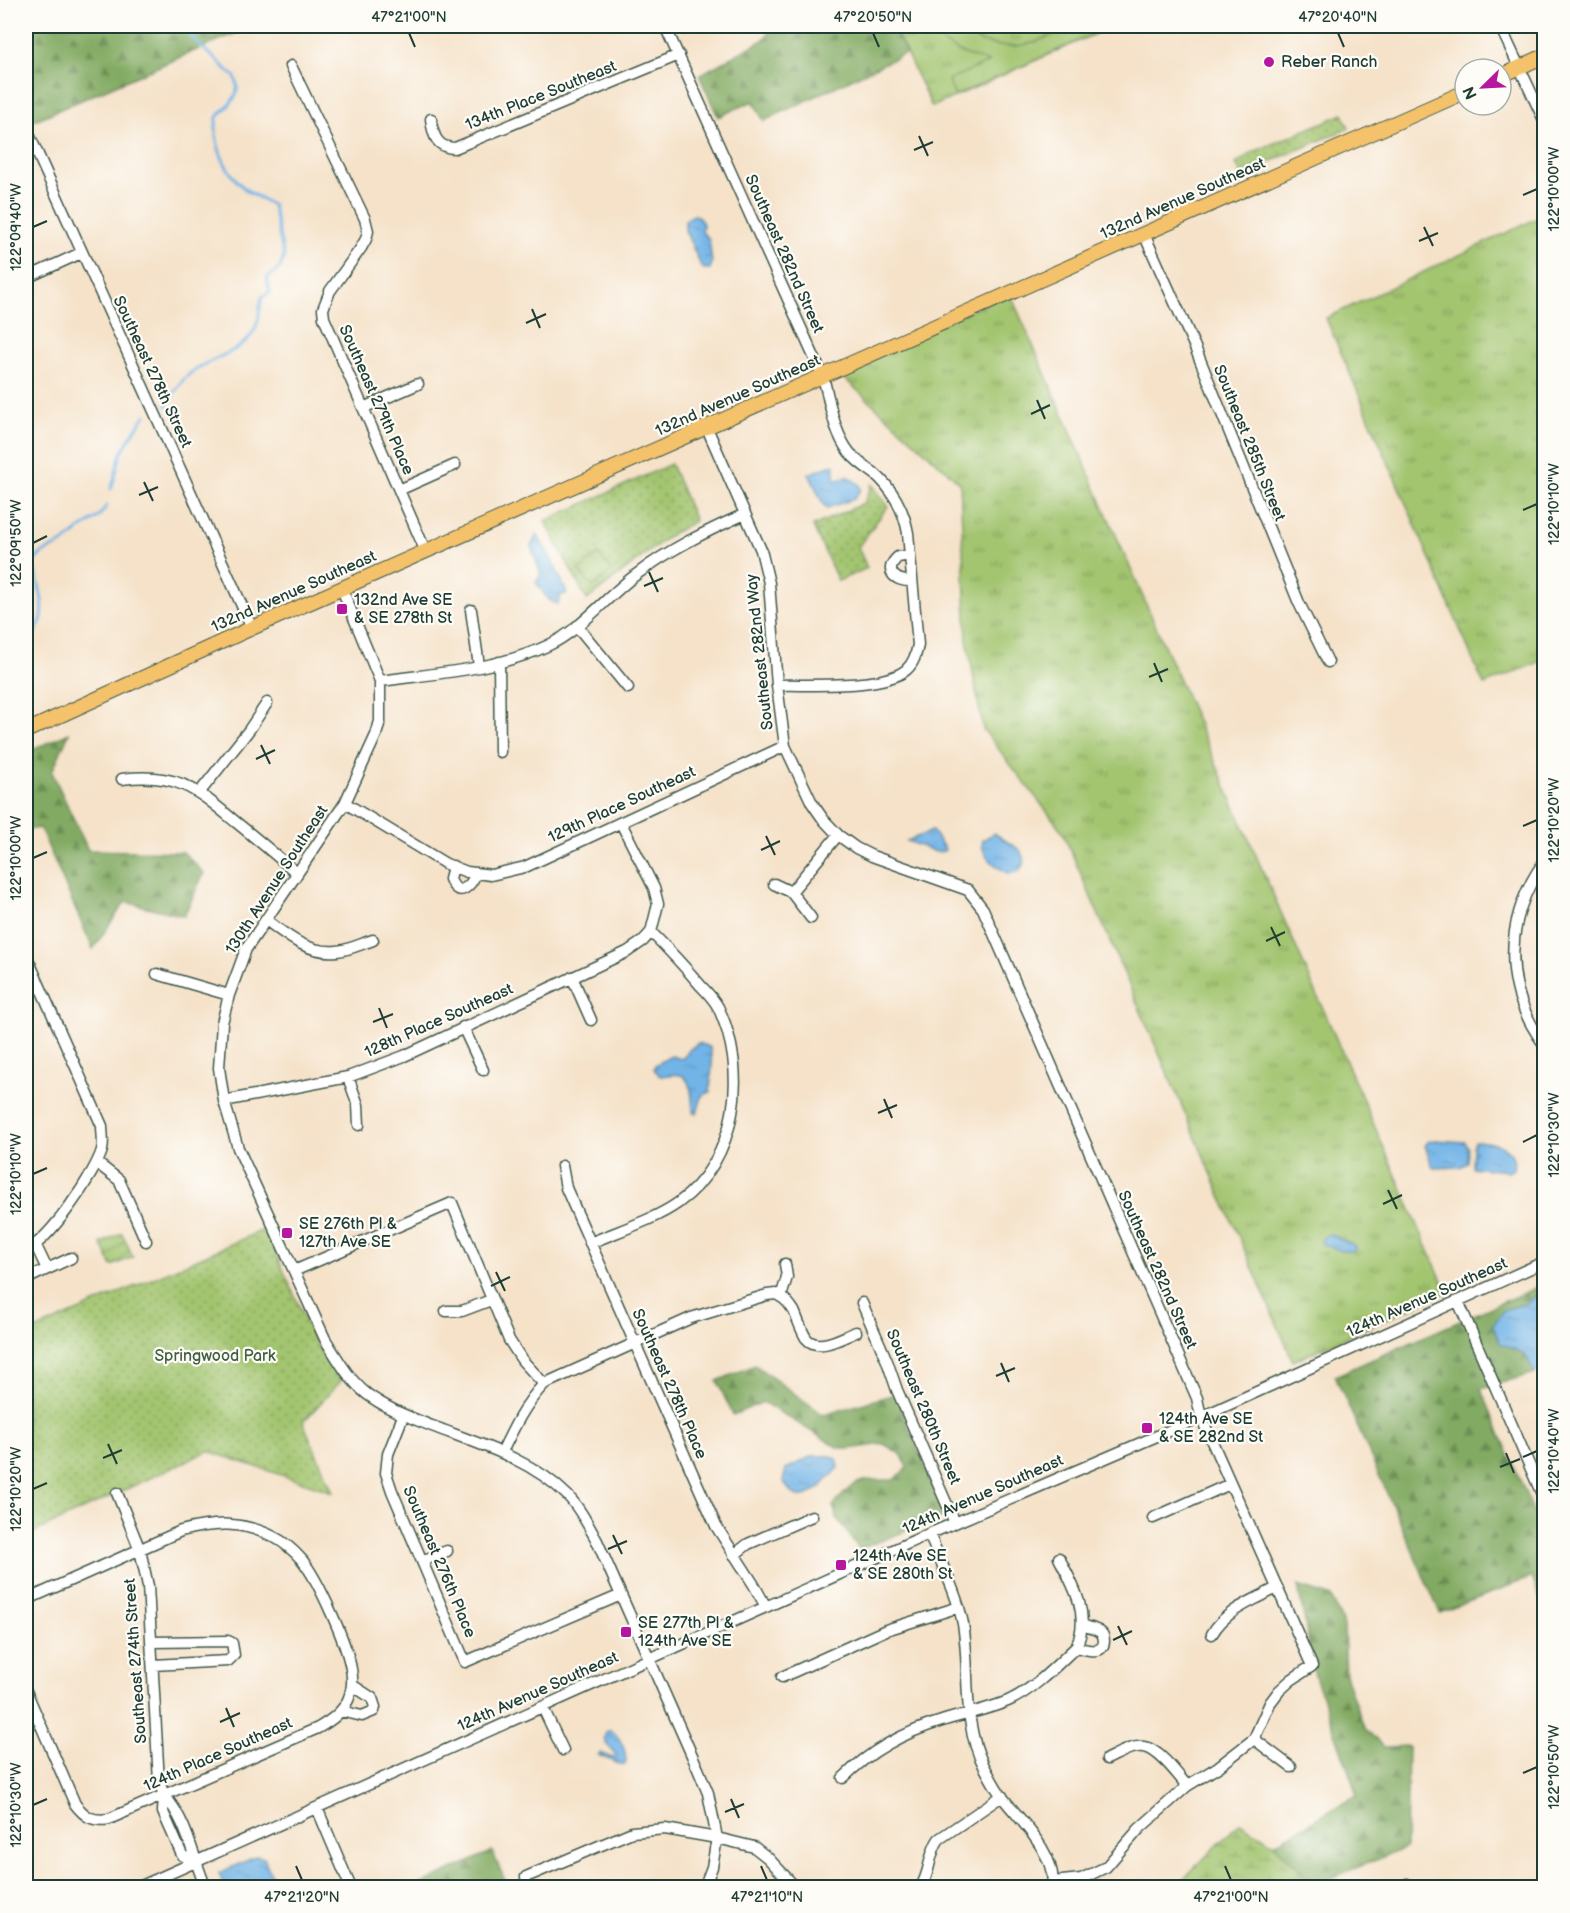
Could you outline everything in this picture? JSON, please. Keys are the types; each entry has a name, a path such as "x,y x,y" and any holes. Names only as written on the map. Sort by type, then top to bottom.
{"main road":[{"path":"1513,70 1545,56"},
{"name":"132nd Avenue Southeast","path":"26,731 252,628 1453,97"}],"street":[{"name":"Southeast 282nd Street","path":"665,26 823,377 839,436 858,462 885,484 906,520 918,645 916,657 908,669 883,681 777,685"},
{"path":"1500,26 1545,120"},
{"name":"134th Place Southeast","path":"431,119 436,141 445,147 455,148 679,55"},
{"name":"Southeast 279th Place","path":"291,66 365,219 368,231 361,248 330,291 323,309 327,326 426,552"},
{"name":"Southeast 278th Street","path":"26,128 252,628"},
{"name":"Southeast 285th Street","path":"1144,234 1194,345 1299,603 1328,662"},
{"path":"26,278 81,254"},
{"path":"363,408 418,384"},
{"name":"Southeast 282nd Way","path":"706,428 766,565 785,746 812,803 838,835 856,848 872,856 968,890"},
{"path":"399,490 455,465"},
{"path":"342,589 380,681 500,662 530,654 552,644 646,568 704,532 745,514"},
{"path":"910,555 898,557 891,570 896,579 912,581"},
{"path":"471,610 478,666"},
{"path":"577,626 628,688"},
{"path":"500,662 500,752"},
{"name":"130th Avenue Southeast","path":"224,1101 219,1068 220,1043 229,994 246,949 345,802 376,735 380,721 380,681"},
{"path":"200,792 249,730 267,703"},
{"name":"129th Place Southeast","path":"472,872 491,874 525,867 785,746"},
{"path":"122,779 145,776 162,778 200,792 297,873"},
{"path":"345,802 453,866 472,872 471,885 459,889 452,883 450,879 453,866"},
{"path":"590,1243 676,1204 701,1182 725,1144 731,1123 735,1073 731,1049 718,1006 651,932 658,904 654,888 621,823"},
{"path":"791,892 838,835"},
{"path":"1544,862 1527,888 1522,903 1514,940 1514,964 1520,1001 1545,1044"},
{"path":"774,884 791,892 811,918"},
{"name":"Southeast 282nd Street","path":"968,890 983,909 1193,1389 1201,1416 1230,1484 1312,1666 1279,1691 1270,1703 1254,1739"},
{"path":"266,921 303,946 319,951 338,951 373,940"},
{"name":"128th Place Southeast","path":"224,1101 348,1077 404,1056 627,952 651,932"},
{"path":"26,956 102,1126 103,1147 97,1163 57,1224 31,1248 47,1269"},
{"path":"157,974 229,994"},
{"path":"572,977 591,1020"},
{"path":"463,1027 483,1070"},
{"path":"348,1077 358,1105 359,1125"},
{"path":"224,1101 238,1148 325,1339 343,1368 365,1393 403,1416 502,1452 549,1479 568,1496 584,1517 708,1793 717,1838 712,1867 704,1887"},
{"path":"97,1163 119,1180 146,1241"},
{"name":"Southeast 278th Place","path":"562,1166 566,1188 716,1526 766,1607"},
{"path":"294,1271 452,1203 491,1300 510,1340 522,1360 544,1384"},
{"path":"26,1279 71,1258"},
{"name":"124th Avenue Southeast","path":"137,1887 1545,1262"},
{"path":"781,1297 787,1277 785,1264"},
{"path":"502,1452 520,1416 544,1384 691,1318 776,1294 790,1305 806,1338 812,1344 827,1343 856,1332"},
{"path":"446,1311 462,1311 491,1300"},
{"path":"1458,1301 1545,1499"},
{"name":"Southeast 280th Street","path":"862,1303 897,1390 956,1523"},
{"name":"Southeast 276th Place","path":"403,1416 388,1454 386,1473 465,1662 621,1595"},
{"path":"1153,1518 1230,1484"},
{"name":"Southeast 274th Street","path":"117,1493 140,1550 148,1586 159,1782 164,1795 174,1807 193,1848 194,1862 206,1887"},
{"path":"734,1555 748,1544 812,1516"},
{"path":"26,1600 181,1531 225,1523 251,1528 276,1538 290,1549 303,1561 317,1582 347,1652 352,1685 372,1698 374,1710 362,1716 341,1711"},
{"path":"929,1534 959,1607 963,1625 973,1739 984,1765 1002,1796 1030,1829 1041,1847 1049,1865 1052,1885 1082,1879 1106,1867 1139,1829 1187,1785 1218,1767 1254,1739 1291,1767"},
{"path":"422,1561 447,1551"},
{"path":"843,1778 857,1764 878,1749 912,1732 1020,1695 1076,1647 1081,1637 1081,1605 1059,1558"},
{"path":"1212,1634 1219,1621 1229,1612 1276,1588"},
{"path":"782,1677 886,1630 959,1607"},
{"path":"1076,1647 1093,1651 1099,1650 1103,1644 1104,1638 1100,1632 1082,1625"},
{"path":"152,1642 228,1641 232,1643 234,1655 228,1661 153,1665"},
{"name":"124th Place Southeast","path":"26,1691 75,1804 89,1819 101,1820 109,1819 318,1728 331,1721 341,1711 348,1700 352,1685"},
{"path":"543,1708 563,1750"},
{"path":"1107,1759 1132,1748 1144,1747 1154,1750 1187,1785"},
{"path":"920,1887 926,1880 933,1846 939,1839 1002,1796"},
{"path":"316,1808 351,1887"},
{"path":"526,1877 632,1832 665,1828 754,1847 796,1887"}],"green space":[{"path":"26,26 252,26 26,124"},
{"path":"774,26 893,26 906,53 764,121 753,101 718,117 699,75 763,40"},
{"path":"893,26 1112,26 932,107"},
{"path":"925,26 952,26 982,42 1000,46 1018,46 1036,42 1073,26 1112,26 955,96 948,80 989,62 954,49"},
{"path":"1343,114 1349,128 1241,174 1236,164 1253,152"},
{"path":"1544,215 1544,660 1484,685 1326,318"},
{"path":"1010,293 1447,1292 1293,1361 1062,831 983,729 967,641 960,483 836,371"},
{"path":"671,464 695,521 670,535 587,600 545,521"},
{"path":"872,484 888,506 858,547 867,568 838,581 813,526 864,503"},
{"path":"598,554 612,571 593,587 579,571"},
{"path":"69,733 52,772 88,850 183,852 204,873 184,916 125,902 93,949 40,828 26,830 26,753"},
{"name":"Springwood Park","path":"265,1229 316,1344 341,1381 303,1422 333,1492 208,1451 26,1536 26,1334"},
{"path":"122,1233 133,1257 112,1266 101,1243"},
{"path":"1544,1284 1544,1290 1526,1304 1503,1310 1500,1343 1526,1354 1535,1373 1481,1389 1544,1536 1544,1611 1532,1577 1440,1613 1335,1376"},
{"path":"755,1365 824,1415 895,1394 945,1516 859,1549 837,1518 833,1506 847,1490 858,1482 893,1480 907,1468 902,1455 884,1444 848,1449 837,1447 763,1402 733,1415 717,1381"},
{"path":"1298,1586 1331,1596 1344,1626 1346,1678 1364,1727 1383,1747 1408,1746 1406,1848 1313,1885 1274,1844 1357,1795 1315,1676"},
{"path":"1240,1823 1274,1844 1315,1887 1175,1887"},
{"path":"492,1851 508,1887 415,1887 420,1885"}],"water":[{"path":"694,215 698,216 703,224 702,232 709,239 712,263 710,269 704,269 701,266 685,230 685,220"},
{"path":"834,464 835,480 847,476 859,484 861,489 854,499 827,508 809,474"},
{"path":"537,534 567,593 560,596 558,604 548,598 536,582 541,575 531,546"},
{"path":"932,831 945,849 944,851 936,852 907,841"},
{"path":"994,833 1020,850 1025,862 1019,871 1009,874 986,855 982,845 983,840"},
{"path":"698,1043 710,1047 712,1065 710,1092 702,1096 697,1114 693,1113 691,1092 685,1078 679,1074 660,1076 654,1069 655,1065 671,1056 682,1059"},
{"path":"1434,1140 1465,1142 1468,1147 1467,1163 1460,1167 1433,1168 1425,1146"},
{"path":"1475,1141 1496,1144 1508,1150 1514,1161 1513,1169 1507,1171 1472,1167"},
{"path":"1329,1234 1355,1246 1354,1251 1341,1251 1323,1244 1321,1242 1323,1238"},
{"path":"1544,1290 1544,1369 1535,1373 1525,1354 1500,1343 1493,1326 1503,1310 1526,1304"},
{"path":"812,1456 831,1456 837,1459 839,1467 819,1488 804,1496 796,1495 789,1490 783,1480 786,1469"},
{"path":"611,1730 622,1745 625,1764 619,1764 598,1755 600,1753 613,1758 616,1756 604,1740 606,1732"},
{"path":"257,1856 264,1858 274,1881 271,1887 224,1887 219,1873"}],"waterway":[{"path":"166,406 178,387 195,369 233,350 249,338 257,325 262,297 270,292 267,278 280,268 284,257 273,206 238,182 226,166 218,147 217,117 234,99 237,89 235,77 182,26"},
{"path":"111,489 121,453 146,415"},
{"path":"26,643 36,630 43,613 39,584 32,566 34,562 44,552 64,542 97,518 107,505"}],"place":[{"name":"Reber Ranch","path":"1269,62"},
{"name":"132nd Ave SE & SE 278th St","path":"342,609"},
{"name":"SE 276th Pl & 127th Ave SE","path":"287,1233"},
{"name":"124th Ave SE & SE 282nd St","path":"1147,1428"},
{"name":"124th Ave SE & SE 280th St","path":"841,1565"},
{"name":"SE 277th Pl & 124th Ave SE","path":"626,1632"}]}
